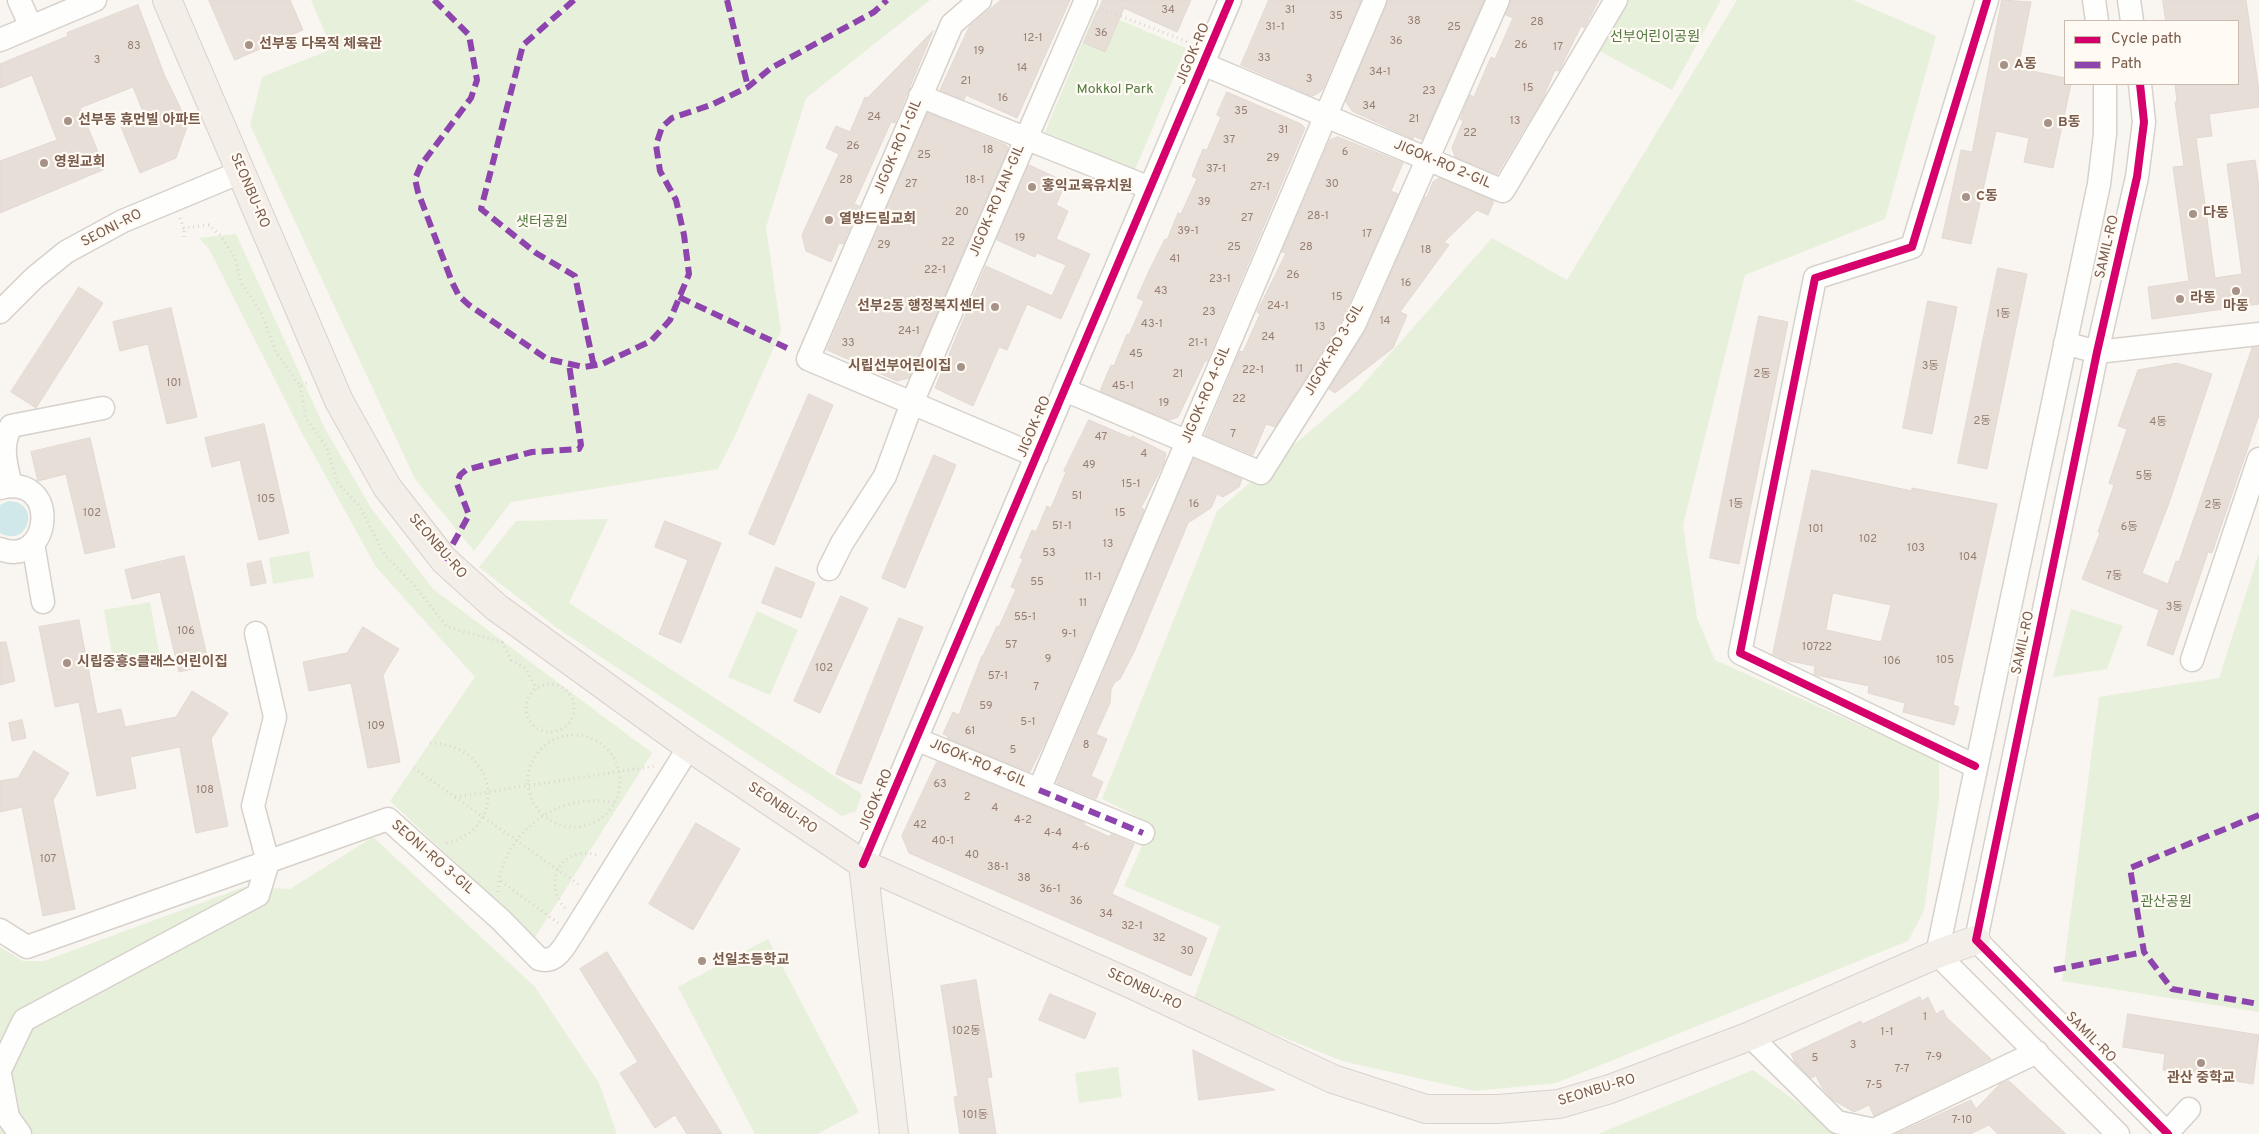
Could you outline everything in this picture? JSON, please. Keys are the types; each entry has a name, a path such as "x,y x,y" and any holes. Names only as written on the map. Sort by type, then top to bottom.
{"main road":[{"name":"SEONBU-RO","path":"167,0 340,401 387,487 444,560 496,607 510,632 684,755 863,864 1131,984 1332,1079 1426,1109 1498,1110 1559,1104 1610,1088 1750,1036 1937,954 1976,940"},
{"name":"JIGOK-RO","path":"863,864 894,1134"}],"street":[{"path":"19,0 31,27"},
{"path":"0,40 95,0"},
{"name":"JIGOK-RO 1-GIL","path":"912,403 808,359 952,24 980,0"},
{"name":"JIGOK-RO","path":"863,864 1230,0"},
{"name":"JIGOK-RO 4-GIL","path":"1039,790 1375,0"},
{"name":"JIGOK-RO 3-GIL","path":"1065,390 1261,473 1354,325 1498,0"},
{"name":"JIGOK-RO 2-GIL","path":"1206,57 1326,116 1503,191 1616,0"},
{"path":"1975,766 1740,653 1815,278 1912,246 1974,25 1987,0"},
{"path":"2094,0 2097,20"},
{"path":"2129,0 2132,20"},
{"name":"JIGOK-RO 1AN-GIL","path":"829,569 842,543 885,476 912,403 1085,1"},
{"name":"SAMIL-RO","path":"1937,954 1975,766 2099,184 2105,134 2105,85"},
{"name":"SAMIL-RO","path":"2140,85 2144,122 2137,176 2097,352 1976,940 2168,1133"},
{"path":"920,96 1150,188"},
{"name":"SEONI-RO","path":"0,312 34,278 66,252 123,221 241,172"},
{"path":"2065,343 2097,352 2259,334"},
{"path":"912,403 1037,456"},
{"path":"0,549 16,551 33,543 42,531 42,509 30,492 6,487 3,438 11,426 103,408"},
{"path":"2192,660 2259,459"},
{"path":"33,543 43,602"},
{"path":"20,1134 8,1117 0,1072 24,1020 258,895 268,862 253,806 275,717 256,632"},
{"name":"JIGOK-RO 4-GIL","path":"916,739 1143,833"},
{"name":"SEONI-RO 3-GIL","path":"0,930 27,947 388,819 501,920 539,958 547,961 557,957 582,923 613,868 684,755"},
{"path":"1937,954 2118,1134"},
{"path":"1750,1036 1837,1122 1874,1130 2036,1052"},
{"path":"2168,1133 2190,1109"}],"path":[{"path":"1085,1 1206,57"},
{"path":"172,200 184,228 184,237"},
{"path":"184,228 209,225 221,236 235,258 241,284 262,312 276,352 300,386 306,418 327,448 337,482 360,507 384,554 414,585 447,627 510,632 511,660 525,668 537,689"},
{"path":"300,386 327,371"},
{"path":"548,684 556,685 570,694 573,701 573,717 569,723 556,731 541,730 530,720 527,706 529,698 537,689 548,684"},
{"path":"556,731 559,738"},
{"path":"566,735 582,735 596,740 608,749 616,762 619,772 619,791 614,803 603,817 582,826 559,824 543,815 535,806 528,776 532,761 541,749 566,735"},
{"path":"430,743 455,746 475,759 484,773 488,792 487,805 470,833 455,841 439,844"},
{"path":"455,797 619,772 684,755"},
{"path":"414,768 596,896"},
{"path":"501,920 498,890 500,881 505,860 521,834 543,815 572,802 603,801 614,803"},
{"path":"582,923 559,900 554,880 558,869 571,856 581,852 601,856 613,868"},
{"path":"500,881 582,923"}],"green space":[{"name":"샛터공원","path":"311,0 930,0 806,98 766,227 781,331 735,436 718,469 511,502 474,551 415,479 250,125 262,77 332,49"},
{"name":"선부어린이공원","path":"1617,0 1721,0 1672,90 1592,47"},
{"path":"1737,0 1853,0 1936,36 1885,219 1745,275 1683,525 1697,618 1715,660 1939,761 1939,800 1924,911 1908,941 1556,1083 1475,1091 1342,1061 1193,1001 1220,926 1124,886 1152,824 1102,799 1217,511 1359,389 1492,238 1567,280"},
{"name":"Mokkol Park","path":"1096,10 1186,48 1135,170 1045,132"},
{"path":"236,234 325,429 371,508 433,589 652,753 535,937 390,801 475,677 376,567 303,435 209,249 199,238"},
{"path":"608,519 569,603 862,794 856,811 842,816 557,628 479,567 516,521"},
{"path":"309,551 314,577 273,584 269,558"},
{"name":"관산공원","path":"2259,553 2259,1012 2062,981 2099,697 2219,678"},
{"path":"150,602 161,663 115,671 104,610"},
{"path":"2071,609 2123,626 2107,669 2053,677"},
{"path":"757,611 798,630 770,695 728,677"},
{"path":"373,837 535,987 599,1083 617,1134 0,1134 0,947 23,961 44,961 244,887 290,889"},
{"path":"768,939 859,1112 817,1134 755,1134 678,987"},
{"path":"1118,1067 1122,1097 1079,1103 1075,1073"},
{"path":"1753,1070 1841,1134 1598,1134"}],"water":[{"path":"8,501 19,503 25,508 28,515 28,523 18,535 10,536 0,533 0,505"}],"building":[{"name":"선부동 다목적 체육관","path":"209,0 290,0 303,30 235,60"},
{"path":"1001,0 1070,0 1017,118 966,95 964,100 940,90 969,27"},
{"path":"1103,0 1191,0 1177,32 1124,8 1105,52 1084,43"},
{"path":"1269,0 1361,0 1322,90 1317,94 1312,96 1241,65"},
{"path":"1388,0 1484,0 1422,140 1414,136 1413,139 1352,111 1346,102"},
{"path":"1511,0 1599,0 1584,28 1581,26 1559,71 1555,70 1543,98 1497,174 1455,157 1452,148 1463,121 1460,119 1470,95 1474,97 1491,57 1495,59 1513,18 1506,15"},
{"path":"2002,0 2031,2 2018,68 2064,78 2064,85 2071,85 2053,168 2024,162 2029,138 1996,131 1971,244 1942,238 1961,150 1972,152"},
{"path":"2163,0 2246,0 2259,91 2259,107 2209,114 2212,136 2196,138 2215,278 2242,274 2227,164 2255,160 2259,187 2259,304 2152,319 2148,287 2189,281 2173,167 2184,166 2175,102 2177,102 2175,85 2239,85 2239,20 2166,20"},
{"path":"138,5 164,74 188,124 176,158 140,173 121,127 145,117 133,87 80,108 105,169 0,213 0,161 57,140 32,75 0,88 0,64 68,36 67,33"},
{"path":"933,31 895,123 891,122 854,204 859,206 843,244 839,243 831,262 806,251 802,235 839,154 826,148 836,126 850,132 865,97 867,98"},
{"path":"1227,92 1301,124 1305,128 1207,361 1205,361 1178,417 1169,420 1100,391 1111,365 1114,366 1127,334 1129,335 1144,301 1137,298 1149,271 1165,239 1167,240 1178,213 1181,214 1197,179 1192,176 1203,149 1207,150 1221,117 1217,115"},
{"path":"928,113 1006,145 1008,148 909,378 897,381 827,350"},
{"path":"1338,137 1403,163 1391,191 1398,194 1342,319 1275,427 1266,424 1253,455 1205,435 1240,351 1243,352 1260,314 1257,312 1286,253 1282,252 1330,140"},
{"path":"1029,165 1066,182 1056,205 1068,211 1056,239 1090,254 1061,319 1027,304 1007,350 999,347 973,406 935,388 986,266 1052,296 1066,265 1037,253 1035,257 997,240"},
{"path":"1440,178 1494,201 1488,215 1477,210 1444,242 1449,245 1400,312 1407,315 1393,348 1335,393 1329,389 1366,330 1425,197 1427,197 1433,182"},
{"path":"1998,268 2027,274 1987,469 1958,463"},
{"path":"79,287 103,303 36,408 11,392"},
{"path":"1928,301 1957,307 1932,434 1903,428"},
{"path":"171,308 197,417 167,424 148,344 120,351 113,322"},
{"path":"1759,316 1788,322 1739,564 1710,558"},
{"path":"2259,347 2259,415 2212,553 2208,552 2173,655 2147,645 2159,610 2082,579 2100,533 2098,532 2114,485 2109,483 2127,429 2118,426 2138,370 2177,363 2212,374 2169,503 2142,573 2168,584 2176,561 2179,562 2252,348"},
{"path":"809,394 833,405 774,545 749,534"},
{"path":"1089,420 1131,438 1132,436 1166,453 1164,463 1141,508 1144,509 1141,517 1044,744 1030,772 947,738 948,736 943,734 953,712 959,715 982,656 997,626 999,627 1016,589 1011,587 1023,559 1020,558 1032,530 1036,532 1047,506 1051,508 1066,472 1064,471"},
{"path":"264,424 289,533 259,540 240,460 212,467 205,438"},
{"path":"90,438 115,547 85,554 66,474 38,481 31,452"},
{"path":"934,455 956,465 905,588 882,578"},
{"path":"1194,459 1242,479 1239,487 1223,497 1217,494 1211,508 1188,523 1134,652 1120,679 1115,682 1111,689 1110,703 1096,734 1107,739 1091,776 1103,782 1096,799 1057,783"},
{"path":"1812,470 1912,491 1912,488 1997,504 1953,705 1959,707 1954,725 1903,712 1905,703 1868,693 1869,686 1816,675 1814,674 1815,666 1785,660 1773,654","holes":["1833,593 1891,605 1881,642 1826,630"]},
{"path":"665,521 721,543 681,643 659,634 688,560 655,547"},
{"path":"184,556 209,665 179,672 160,592 132,599 125,570"},
{"path":"261,561 266,583 251,586 247,564"},
{"path":"776,567 815,583 801,618 762,603"},
{"path":"841,596 868,608 820,713 794,701"},
{"path":"899,618 923,627 861,784 836,774"},
{"path":"79,620 97,714 121,709 125,727 176,717 192,691 228,713 211,739 228,826 196,833 180,747 130,757 136,788 97,796 79,702 55,707 39,627"},
{"path":"363,627 399,649 383,675 400,762 368,768 351,683 309,691 303,662 347,653"},
{"path":"6,642 15,681 0,685 0,643"},
{"path":"22,720 26,738 12,741 9,723"},
{"path":"34,751 69,773 53,800 75,909 43,916 22,807 0,812 0,781 18,778"},
{"path":"937,762 1085,823 1084,825 1110,837 1111,834 1134,844 1112,894 1207,938 1191,976 909,853 902,836"},
{"path":"696,823 740,849 693,930 649,904"},
{"path":"607,952 722,1134 687,1134 675,1115 655,1128 620,1073 638,1062 580,969"},
{"path":"976,980 992,1077 987,1078 996,1134 960,1134 954,1097 958,1096 941,986"},
{"path":"1050,994 1096,1013 1085,1039 1039,1020"},
{"path":"1920,997 1922,1001 1928,997 1936,1014 1943,1010 1946,1017 1991,1059 1874,1116 1869,1105 1854,1112 1833,1100 1823,1089 1816,1076 1811,1078 1795,1062 1791,1054 1861,1021 1862,1024"},
{"path":"2128,1014 2259,1035 2253,1084 2163,1070 2165,1054 2123,1047"},
{"path":"1193,1050 1275,1090 1199,1100"},
{"path":"2009,1081 2066,1134 1998,1134 1989,1125 1970,1134 1896,1134 1971,1100 1976,1109 2000,1084"}],"marked path":[{"path":"434,0 469,35 477,80 471,98 421,165 415,179 418,192 452,282 459,296 469,305 547,359 584,367 602,364 651,341 670,320 689,274 684,235 676,200 660,171 656,145 662,127 672,118 711,105 748,87 771,68 874,12 887,0"},
{"path":"574,0 523,45 481,209 536,253 575,276 594,367"},
{"path":"727,0 748,87"},
{"path":"679,297 787,348"},
{"path":"444,560 469,515 457,484 460,475 466,470 532,452 579,449 581,445 569,364"},
{"path":"1039,790 1143,833"},
{"path":"2259,815 2130,868 2144,952 2172,989 2259,1004"},
{"path":"2054,970 2144,952"}],"cycle path":[{"path":"863,864 1230,0"},
{"path":"1975,766 1740,653 1815,278 1912,247 1987,0"},
{"path":"2140,85 2144,122 2137,177 2097,352 1976,940 2168,1134"}],"place":[{"name":"선부동 다목적 체육관","path":"249,45"},
{"name":"A동","path":"2004,65"},
{"name":"선부동 휴먼빌 아파트","path":"68,121"},
{"name":"B동","path":"2048,123"},
{"name":"영원교회","path":"44,163"},
{"name":"홍익교육유치원","path":"1032,187"},
{"name":"C동","path":"1966,197"},
{"name":"다동","path":"2193,214"},
{"name":"열방드림교회","path":"829,220"},
{"name":"마동","path":"2236,291"},
{"name":"라동","path":"2180,299"},
{"name":"선부2동 행정복지센터","path":"995,307"},
{"name":"시립선부어린이집","path":"961,367"},
{"name":"시립중흥S클래스어린이집","path":"67,663"},
{"name":"선일초등학교","path":"702,961"},
{"name":"관산 중학교","path":"2201,1063"}]}
